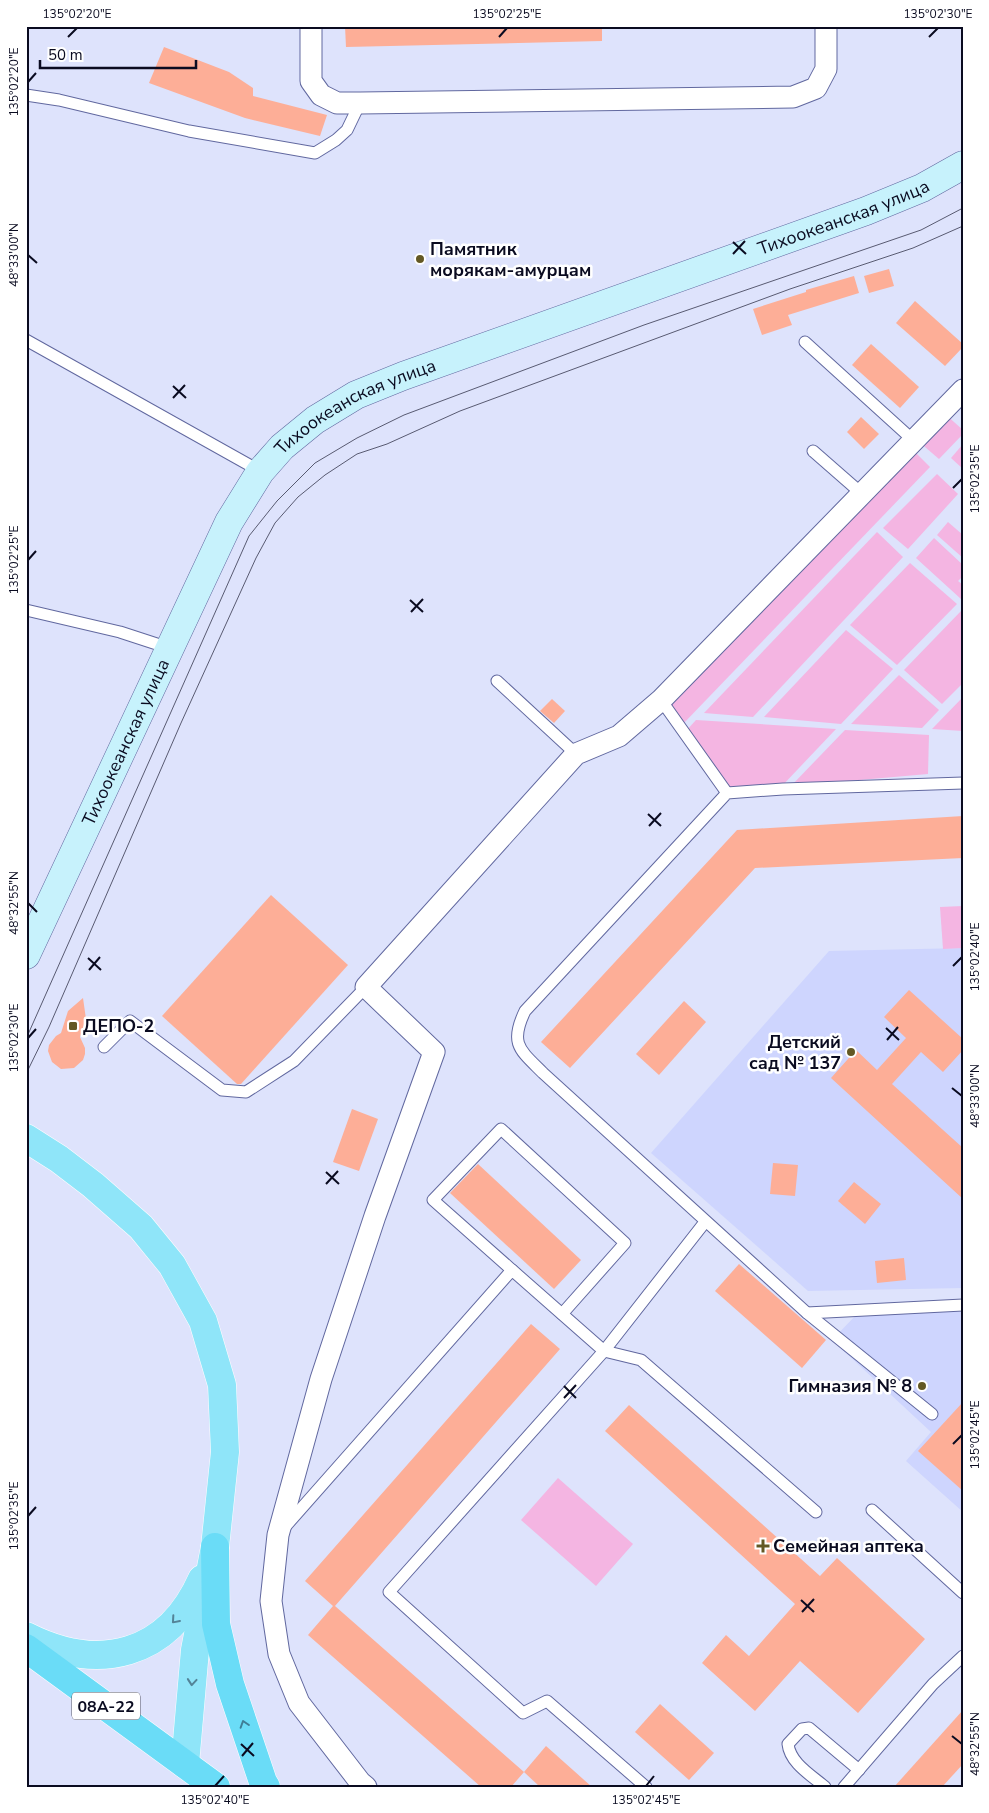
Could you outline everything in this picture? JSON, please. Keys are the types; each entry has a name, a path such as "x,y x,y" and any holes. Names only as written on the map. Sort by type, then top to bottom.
{"highway":[{"path":"215,1548 216,1624 230,1684 266,1787"},
{"name":"08А-22","path":"26,1648 216,1787"}],"main road":[{"name":"Тихоокеанская улица","path":"26,955 229,522 260,472 282,447 315,420 356,395 402,376 866,211 922,188 963,166"},
{"path":"26,1138 59,1159 93,1185 141,1227 172,1264 204,1321 222,1385 225,1452 215,1548 195,1650 185,1764"},
{"path":"26,1636 47,1646 81,1654 115,1654 147,1644 173,1624 193,1598 215,1548"}],"street":[{"path":"311,26 311,81 321,95 337,102 360,103 793,97 816,88 826,69 826,26"},
{"path":"366,1787 360,1782 299,1703 279,1654 271,1601 278,1535 321,1379 375,1216 434,1052 366,987 576,754 619,736 661,700 963,390"}],"lane":[{"path":"26,96 59,100 189,131 315,153 336,140 347,130 360,103"},
{"path":"26,340 260,472"},
{"path":"805,342 913,440"},
{"path":"814,451 862,494"},
{"path":"26,610 120,632 170,649"},
{"path":"497,680 576,754"},
{"path":"661,700 727,793"},
{"path":"932,1414 807,1313 705,1222 530,1059 518,1044 517,1028 525,1011 727,793 783,789 963,783"},
{"path":"104,1047 130,1020 222,1090 246,1092 294,1061 366,987"},
{"path":"562,1314 625,1243 501,1129 433,1200 512,1270 604,1351 641,1360 816,1512"},
{"path":"646,1787 547,1701 524,1714 389,1592 604,1351 705,1222"},
{"path":"278,1535 512,1270"},
{"path":"807,1313 963,1306"},
{"path":"872,1510 963,1593"},
{"path":"844,1787 933,1684 963,1656"},
{"path":"824,1787 796,1762 789,1753 788,1744 802,1729 809,1728 859,1770"}],"shaded area":[{"path":"945,414 963,430 963,434 939,459 918,441"},
{"path":"963,444 963,469 951,458"},
{"path":"911,448 930,467 683,724 666,701"},
{"path":"937,474 958,494 908,549 883,528"},
{"path":"948,522 963,535 963,558 937,535"},
{"path":"877,532 903,557 753,717 704,713"},
{"path":"934,538 963,565 963,576 958,581 963,585 963,597 961,599 916,558"},
{"path":"910,563 957,604 897,665 850,625"},
{"path":"962,610 963,683 942,704 904,670"},
{"path":"846,630 893,669 841,724 764,717"},
{"path":"899,675 939,710 922,728 851,724"},
{"path":"963,697 963,731 932,729"},
{"path":"696,720 836,729 781,787 728,790 686,731"},
{"path":"845,730 929,735 928,774 791,786"},
{"path":"963,906 963,948 943,949 940,907"},
{"name":"Детский сад № 137","path":"963,948 963,1288 808,1291 651,1153 829,951"},
{"name":"Гимназия № 8","path":"860,1311 963,1312 963,1512 906,1461 931,1432 832,1340"},
{"path":"558,1478 633,1544 596,1586 521,1520"}],"building":[{"path":"345,26 602,26 602,41 346,47"},
{"path":"164,47 229,72 253,88 253,96 327,115 320,136 245,118 149,83"},
{"path":"889,269 894,286 869,293 864,276"},
{"path":"854,276 859,293 788,315 792,325 762,335 753,309 806,292 806,290"},
{"path":"915,301 963,344 963,347 945,366 896,323"},
{"path":"871,344 919,387 900,408 852,365"},
{"path":"861,417 879,434 864,449 847,432"},
{"path":"552,699 565,711 554,723 540,711"},
{"path":"963,816 963,858 755,868 570,1068 541,1042 737,830"},
{"path":"271,895 348,965 241,1084 237,1084 162,1016"},
{"path":"909,990 963,1039 963,1050 943,1072 921,1052 892,1084 963,1148 963,1199 831,1078 856,1050 877,1070 906,1038 884,1017"},
{"path":"83,998 86,1019 80,1037 85,1048 85,1054 83,1060 74,1068 61,1069 52,1062 48,1051 49,1045 61,1033 68,1011"},
{"path":"684,1001 706,1022 659,1075 636,1054"},
{"path":"352,1109 378,1119 359,1171 333,1162"},
{"path":"773,1163 798,1165 795,1196 770,1194"},
{"path":"478,1164 581,1260 554,1289 450,1193"},
{"path":"854,1182 881,1204 865,1224 838,1201"},
{"path":"904,1258 906,1280 877,1283 875,1261"},
{"path":"739,1264 826,1340 802,1368 715,1291"},
{"path":"531,1324 560,1349 335,1606 524,1772 511,1787 481,1787 308,1635 333,1606 305,1581"},
{"path":"963,1402 963,1491 918,1451"},
{"path":"629,1405 820,1576 837,1558 925,1639 858,1713 800,1661 755,1711 702,1663 726,1635 749,1656 795,1604 605,1431"},
{"path":"660,1704 714,1753 689,1780 635,1732"},
{"path":"963,1710 963,1764 942,1787 894,1787"},
{"path":"546,1746 592,1787 540,1787 524,1772"}],"tram line":[{"path":"26,1039 249,536 277,501 315,463 357,438 404,415 644,325 921,230 963,208"},
{"path":"26,1074 49,1027 181,723 256,558 275,523 298,497 325,475 357,454 387,444 460,411 790,289 913,248 963,226"}],"place":[{"name":"Памятник морякам-амурцам","path":"420,259"},
{"name":"ДЕПО-2","path":"73,1026"},
{"name":"Детский сад № 137","path":"851,1052"},
{"name":"Гимназия № 8","path":"922,1386"},
{"name":"Семейная аптека","path":"763,1546"}]}
